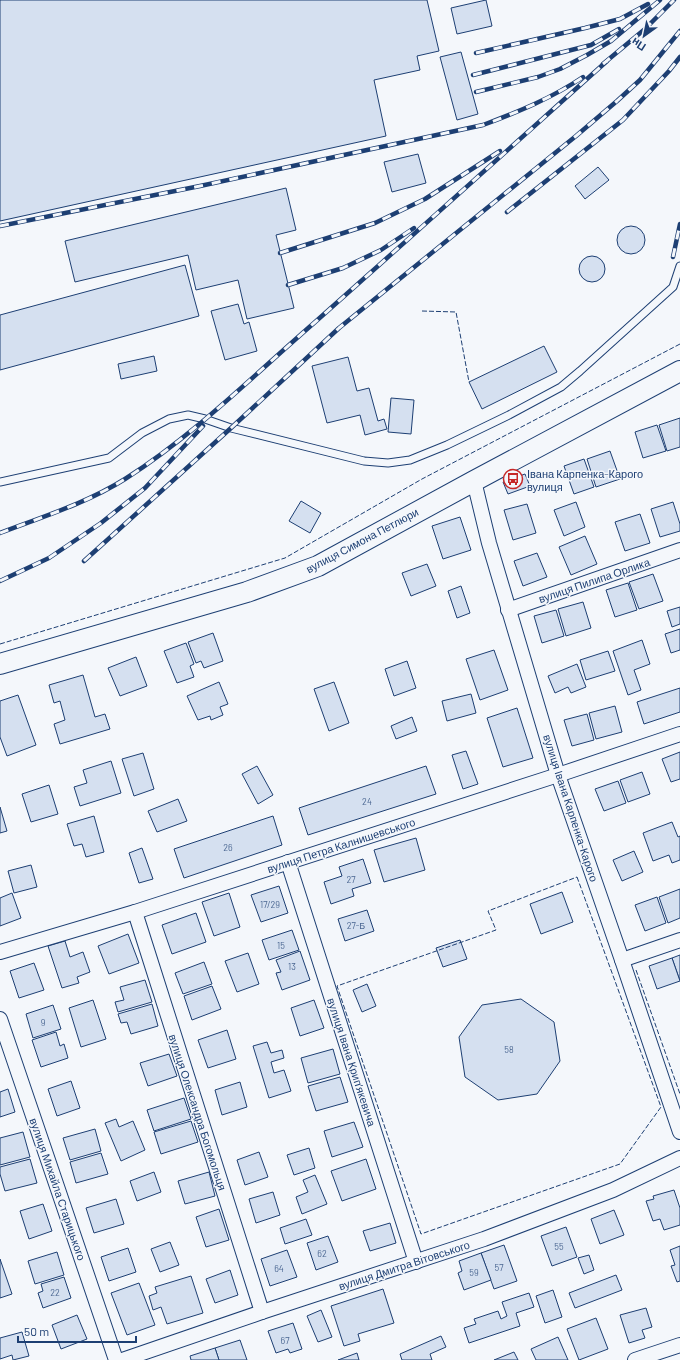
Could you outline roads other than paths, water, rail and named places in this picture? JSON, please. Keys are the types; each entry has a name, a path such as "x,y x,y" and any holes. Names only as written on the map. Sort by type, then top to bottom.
{"main road":[{"name":"вулиця Симона Петлюри","path":"0,664 247,592 318,566 680,371"}],"street":[{"name":"вулиця Івана Карпенка-Карого","path":"474,481 489,544 558,775 680,1132"},
{"name":"вулиця Пилипа Орлика","path":"508,610 680,550"},
{"name":"вулиця Петра Калнишевського","path":"0,952 135,912 680,734"},
{"name":"вулиця Івана Крипʼякевича","path":"288,862 416,1262"},
{"name":"вулиця Олександра Богомольця","path":"135,912 262,1312"},
{"path":"622,960 680,940"},
{"name":"вулиця Михайла Старицького","path":"0,1019 116,1360"},
{"name":"вулиця Дмитра Вітовського","path":"122,1360 484,1239 613,1190 680,1158"},
{"path":"635,1360 680,1345"}],"lane":[{"path":"0,482 108,458 142,433 168,419 188,415 232,428 364,461 388,463 410,460 468,435 509,415 560,387 673,288 680,266"}],"railway":[{"path":"476,92 538,77 560,69 611,41 660,0"},
{"path":"603,64 645,29 674,0"},
{"path":"476,53 620,19 648,4"},
{"path":"473,75 591,45 619,29"},
{"path":"84,561 339,328 617,101 640,80 680,31"},
{"path":"507,212 623,120 669,71 680,57"},
{"path":"0,533 64,509 110,488 175,444 246,384 607,61"},
{"path":"0,226 200,186 483,125 534,104 559,92 583,77"},
{"path":"280,253 375,223 425,199 500,151"},
{"path":"673,257 680,224"},
{"path":"288,285 343,268 381,250 414,228"},
{"path":"0,581 49,558 101,523 145,488 203,426"}],"place":[{"name":"Івана Карпенка-Карого вулиця","path":"513,479"}]}
